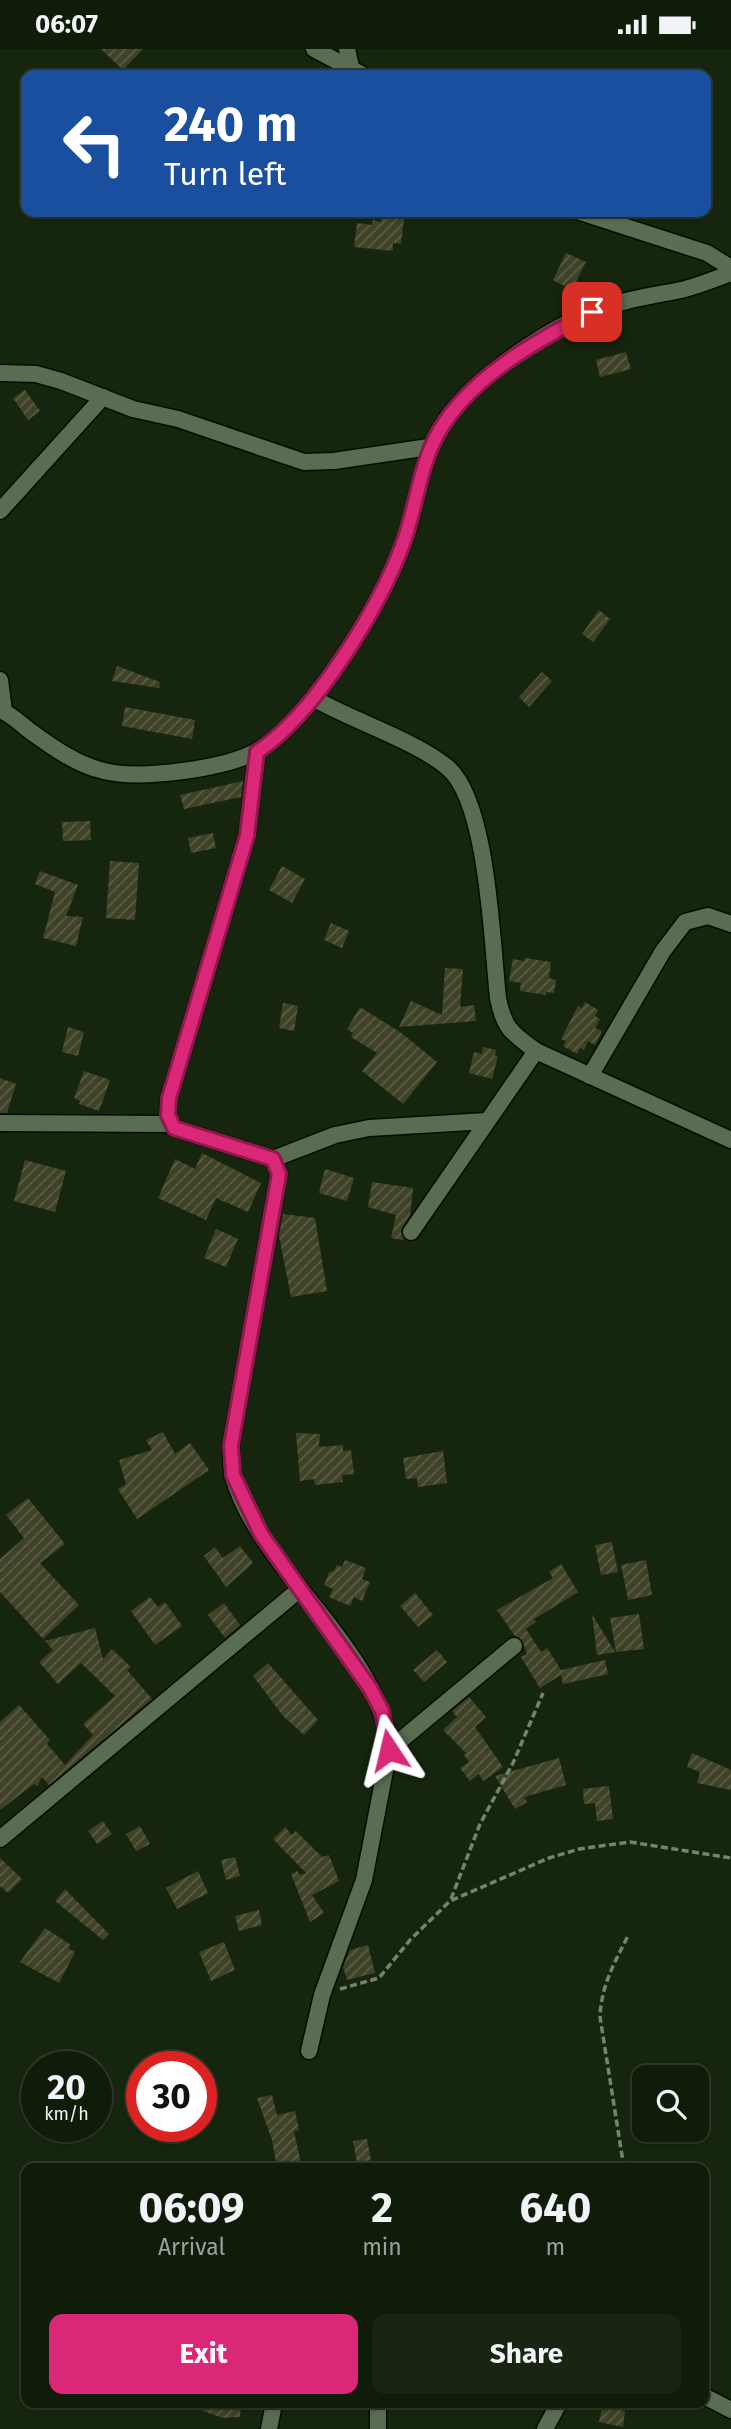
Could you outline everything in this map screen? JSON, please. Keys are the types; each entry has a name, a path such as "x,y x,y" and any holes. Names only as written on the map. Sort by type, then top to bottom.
{"street":[{"path":"314,49 355,70"},
{"path":"347,49 357,70"},
{"path":"595,217 707,253 731,271"},
{"path":"0,680 2,711 59,750 103,771 132,775 180,771 257,752 275,740 313,698 362,625 392,571 405,539 429,447 466,396 550,333 592,312 627,300 684,289 731,271"},
{"path":"0,373 36,374 304,462 334,461 429,447"},
{"path":"0,511 103,397"},
{"path":"313,698 425,753 447,767 462,782 477,828 501,1016 509,1031 536,1051 731,1140"},
{"path":"170,1123 169,1098 247,836 257,752"},
{"path":"590,1076 663,951 685,922 708,916 731,924"},
{"path":"411,1232 536,1051"},
{"path":"0,1123 170,1123 184,1132 273,1159 335,1135 369,1128 487,1121"},
{"path":"273,1159 279,1174 231,1445 233,1475 261,1534 370,1688 382,1711 389,1750 364,1881 321,1995 309,2051"},
{"path":"0,1839 300,1589"},
{"path":"389,1750 514,1646"},
{"path":"709,2399 731,2410"},
{"path":"269,2429 273,2408"},
{"path":"378,2408 378,2429"}],"path":[{"path":"450,1901 480,1824 513,1763 543,1693"},
{"path":"321,1995 379,1978 410,1940 450,1901 549,1858 607,1844 629,1842 731,1858"},
{"path":"623,2163 600,2017 601,1999 609,1973 628,1936"}],"building":[{"path":"101,49 143,49 123,70"},
{"path":"381,217 404,218 401,244 393,243 393,251 354,247 357,223 372,225 373,220 381,222"},
{"path":"566,253 586,262 572,290 553,280"},
{"path":"626,352 631,369 600,377 596,360"},
{"path":"25,390 40,411 28,420 13,398"},
{"path":"599,610 610,619 593,642 582,634"},
{"path":"117,666 160,682 159,688 112,681"},
{"path":"542,672 552,681 529,707 519,697"},
{"path":"125,707 195,720 192,739 122,726"},
{"path":"243,781 241,797 184,809 180,795"},
{"path":"90,821 91,840 63,841 62,822"},
{"path":"213,833 216,848 191,853 188,838"},
{"path":"110,861 139,863 135,920 106,918"},
{"path":"282,866 305,879 292,903 269,890"},
{"path":"40,871 78,885 66,916 83,917 76,946 43,938 55,892 35,884"},
{"path":"331,923 349,931 342,948 324,940"},
{"path":"525,958 551,962 549,978 556,980 554,993 546,992 546,995 520,991 521,983 509,981 513,959 524,961"},
{"path":"445,968 463,969 460,1007 474,1005 476,1021 399,1027 411,1001 442,1015"},
{"path":"585,1002 598,1010 595,1016 600,1019 595,1028 602,1031 595,1045 588,1041 584,1050 580,1048 577,1054 563,1046 566,1041 561,1039 578,1006 582,1008"},
{"path":"283,1003 298,1006 294,1031 279,1028"},
{"path":"360,1007 400,1032 437,1062 403,1104 362,1071 377,1053 351,1037 353,1033 347,1029"},
{"path":"68,1027 84,1032 78,1056 62,1052"},
{"path":"483,1047 496,1050 495,1056 498,1056 492,1079 469,1073 474,1052 482,1054"},
{"path":"84,1071 110,1080 99,1111 79,1104 80,1101 74,1098"},
{"path":"0,1078 16,1084 7,1113 0,1113"},
{"path":"202,1153 261,1183 248,1212 216,1198 206,1220 158,1198 175,1159 195,1169"},
{"path":"25,1160 66,1171 55,1212 14,1201"},
{"path":"325,1169 354,1178 347,1201 319,1193"},
{"path":"372,1182 413,1188 410,1215 401,1230 404,1240 391,1238 396,1215 368,1207"},
{"path":"283,1214 315,1218 327,1291 291,1297 279,1236"},
{"path":"216,1229 238,1239 226,1267 204,1258"},
{"path":"163,1432 175,1454 190,1443 209,1470 137,1519 118,1489 126,1484 119,1460 152,1450 146,1440"},
{"path":"296,1433 320,1434 319,1447 343,1445 343,1451 351,1450 354,1474 342,1475 343,1482 315,1485 314,1479 300,1481"},
{"path":"443,1451 447,1483 418,1487 417,1478 406,1479 403,1458"},
{"path":"28,1498 65,1544 40,1563 79,1605 43,1639 0,1592 0,1559 24,1538 6,1515"},
{"path":"612,1542 618,1572 601,1575 595,1545"},
{"path":"240,1546 253,1563 226,1587 204,1556 215,1547 223,1558"},
{"path":"345,1560 366,1568 362,1579 370,1582 362,1601 354,1597 350,1606 329,1597 333,1589 324,1585 330,1571 333,1572 337,1565 342,1567"},
{"path":"646,1560 652,1595 628,1600 621,1565"},
{"path":"561,1564 578,1592 534,1619 536,1622 526,1629 541,1652 547,1648 561,1670 605,1660 608,1674 563,1684 561,1675 540,1688 521,1657 527,1654 522,1640 515,1636 497,1610 553,1578 549,1572"},
{"path":"415,1593 433,1615 418,1627 400,1606"},
{"path":"150,1597 158,1607 165,1602 182,1626 155,1645 131,1611"},
{"path":"224,1603 240,1625 225,1638 208,1615"},
{"path":"592,1614 615,1652 597,1655"},
{"path":"639,1614 644,1649 616,1652 610,1618"},
{"path":"95,1628 103,1659 112,1649 131,1667 127,1670 152,1699 49,1785 42,1777 37,1786 34,1784 0,1810 0,1722 19,1705 50,1740 47,1744 65,1765 93,1735 83,1724 115,1696 81,1663 58,1684 39,1662 53,1650 45,1641"},
{"path":"437,1650 447,1662 424,1682 413,1670"},
{"path":"268,1663 318,1720 304,1735 283,1716 253,1676"},
{"path":"469,1697 486,1717 475,1727 503,1767 483,1781 479,1774 470,1781 460,1768 469,1762 464,1755 466,1753 443,1730 457,1717 452,1711"},
{"path":"692,1753 731,1770 731,1790 697,1783 700,1772 687,1767"},
{"path":"559,1758 566,1785 524,1797 527,1802 515,1809 495,1776"},
{"path":"609,1786 613,1819 597,1821 595,1803 584,1804 583,1789"},
{"path":"103,1821 112,1834 97,1844 88,1831"},
{"path":"140,1826 150,1844 136,1851 126,1834"},
{"path":"285,1827 292,1835 296,1831 322,1857 329,1855 339,1881 312,1895 324,1913 310,1922 291,1874 297,1871 300,1875 306,1873 273,1839"},
{"path":"235,1857 240,1876 226,1880 221,1860"},
{"path":"0,1858 22,1879 8,1893 0,1886"},
{"path":"198,1871 208,1893 177,1909 166,1888"},
{"path":"65,1889 109,1934 103,1940 55,1901"},
{"path":"259,1910 262,1925 239,1931 235,1916"},
{"path":"45,1928 71,1945 68,1948 75,1952 59,1983 20,1962"},
{"path":"224,1942 235,1970 211,1981 199,1952"},
{"path":"368,1945 375,1973 347,1980 343,1967 350,1950"},
{"path":"272,2095 277,2115 295,2111 299,2130 294,2131 301,2163 276,2163 272,2140 257,2098"},
{"path":"367,2139 371,2160 357,2163 353,2141"},
{"path":"195,2408 241,2408 240,2417 223,2418"},
{"path":"602,2408 625,2411 623,2427 599,2422"}],"route":[{"path":"389,1750 382,1711 357,1665 261,1534 233,1475 231,1445 279,1174 278,1166 273,1159 174,1128 168,1115 169,1098 247,836 257,752 275,740 313,698 379,597 405,539 429,447 446,420 466,396 497,370 550,333 592,312"}]}
